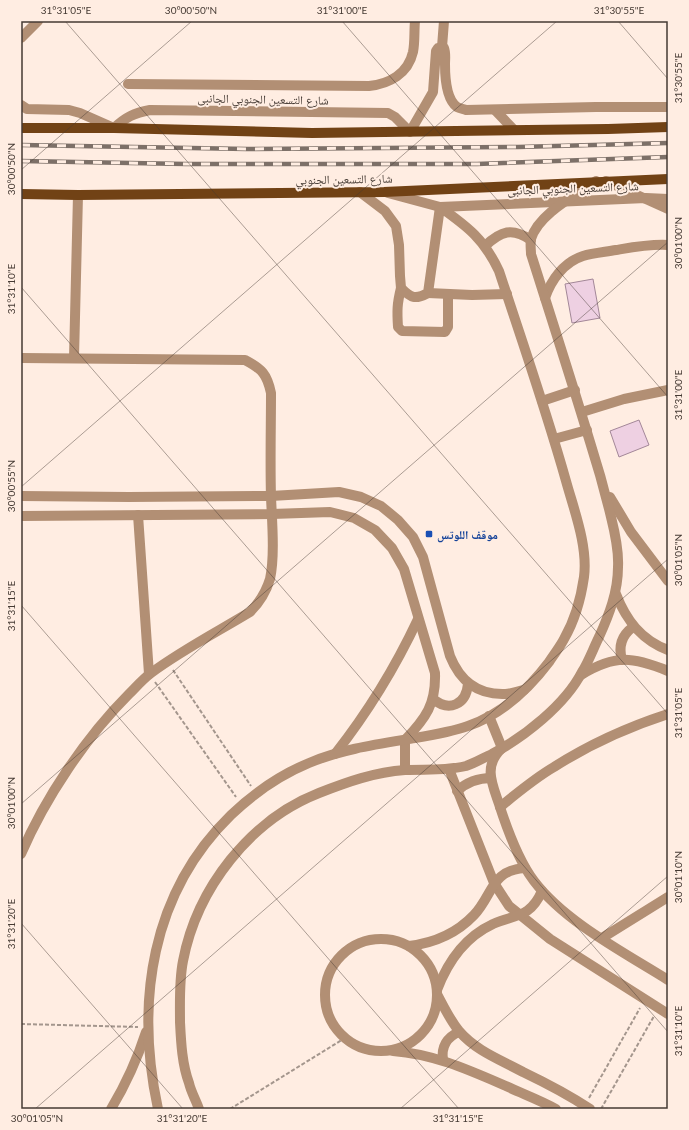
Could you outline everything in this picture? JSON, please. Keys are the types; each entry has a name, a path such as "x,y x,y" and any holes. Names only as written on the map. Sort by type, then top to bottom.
{"main road":[{"path":"21,128 114,128 312,133 668,127"},
{"name":"شارع التسعين الجنوبي","path":"21,194 78,195 384,192 596,181 668,179"}],"street":[{"path":"22,35 38,21"},
{"path":"128,84 379,85 388,82 397,76 410,60 413,52 415,21"},
{"path":"444,21 442,47 445,50 446,82 453,103 458,108 466,110 495,110 596,107 668,107"},
{"path":"410,132 433,92 436,52 438,48 442,47"},
{"path":"23,107 69,110 80,113 114,128"},
{"name":"شارع التسعين الجنوبي الجانبى","path":"114,128 125,118 137,112 150,110 388,113 395,117 410,132"},
{"path":"495,110 514,130"},
{"path":"199,1109 188,1081 181,1047 179,993 183,961 191,931 203,901 219,874 239,849 262,827 288,809 316,794 370,774 405,770 449,769 469,765 502,748 540,722 562,699 581,675 606,620 616,594 618,566 616,539 605,490 582,412 531,254 531,240 535,230 542,220 596,181"},
{"path":"606,181 668,209"},
{"path":"360,192 385,211 396,226 399,245 401,288 397,309 398,327 402,331 445,332 448,327 448,294"},
{"name":"شارع التسعين الجنوبي الجانبى","path":"384,192 440,207 646,198 668,199"},
{"path":"74,358 78,195"},
{"path":"158,1109 150,1062 148,1027 149,995 153,962 160,932 170,903 183,876 200,850 219,826 256,793 281,777 307,764 335,754 446,732 470,725 509,704 526,690 542,671 564,640 577,609 584,575 582,539 554,439 507,294 499,272 485,246 466,225 440,207 428,293"},
{"path":"485,246 493,238 502,233 512,232 522,234 531,240"},
{"path":"545,298 557,275 569,264 583,256 646,245 668,245"},
{"path":"401,288 414,298 428,293 472,295 507,294"},
{"path":"21,358 245,360 258,367 268,378 271,393 272,514 272,567 265,592 258,603 250,612 167,661 149,674 118,706 88,741 63,778 30,833 21,854"},
{"path":"542,401 575,390"},
{"path":"582,412 624,399 668,390"},
{"path":"554,439 587,430"},
{"path":"605,490 631,532 668,581"},
{"path":"21,496 129,498 271,496 339,492 360,497 381,506 398,520 413,537 422,557 450,656 454,667 461,676 468,684 486,692 506,694 526,690"},
{"path":"129,498 126,500 123,507 126,514 138,515 152,508 150,500 147,497"},
{"path":"21,516 272,514 330,512 354,518 375,530 392,548 404,569 435,673 433,699 423,719 405,740 405,770"},
{"path":"138,515 149,674"},
{"path":"616,594 622,610 633,627 644,637 658,646 668,650"},
{"path":"335,754 381,689 401,655 418,619"},
{"path":"622,660 620,655 621,644 625,634 633,627"},
{"path":"581,675 596,666 613,660 631,659 648,663 668,671"},
{"path":"433,699 438,704 453,706 464,698 468,691 468,684"},
{"path":"500,807 547,771 582,750 611,735 668,714"},
{"path":"489,716 502,748"},
{"path":"502,748 492,761 490,772 491,778 510,836 525,868 542,891 580,924 668,980"},
{"path":"449,769 494,883 509,906 550,939 668,1014"},
{"path":"457,791 472,780 491,778"},
{"path":"409,946 438,940 464,925 484,902 494,883 500,876 516,868 525,868"},
{"path":"542,891 540,898 531,908 520,915 494,924 478,933 464,944 444,973 437,992 451,1021 470,1042 483,1051 588,1107"},
{"path":"602,938 668,897"},
{"path":"383,1051 410,1043 422,1034 436,1009 437,992 434,976 428,964 420,954 409,946 395,940 387,939 365,941 351,947 340,957 331,970 326,984 325,999 328,1014 335,1027 345,1038 369,1050 383,1051 407,1052 443,1060 474,1072 556,1109"},
{"path":"111,1109 134,1064 148,1027"},
{"path":"443,1060 443,1050 447,1041 455,1034 460,1032"}],"path":[{"path":"167,661 256,793"},
{"path":"149,674 241,805"},
{"path":"588,1107 645,1000"},
{"path":"601,1109 659,1008"},
{"path":"21,1024 148,1027"},
{"path":"230,1109 345,1038"}],"building":[{"path":"593,279 600,318 572,323 565,284"},
{"path":"639,420 649,445 619,457 610,431"}],"railway":[{"path":"21,145 247,149 518,147 668,143"},
{"path":"21,161 186,164 477,164 668,157"}],"place":[{"name":"موقف اللوتس","path":"429,534"}]}
